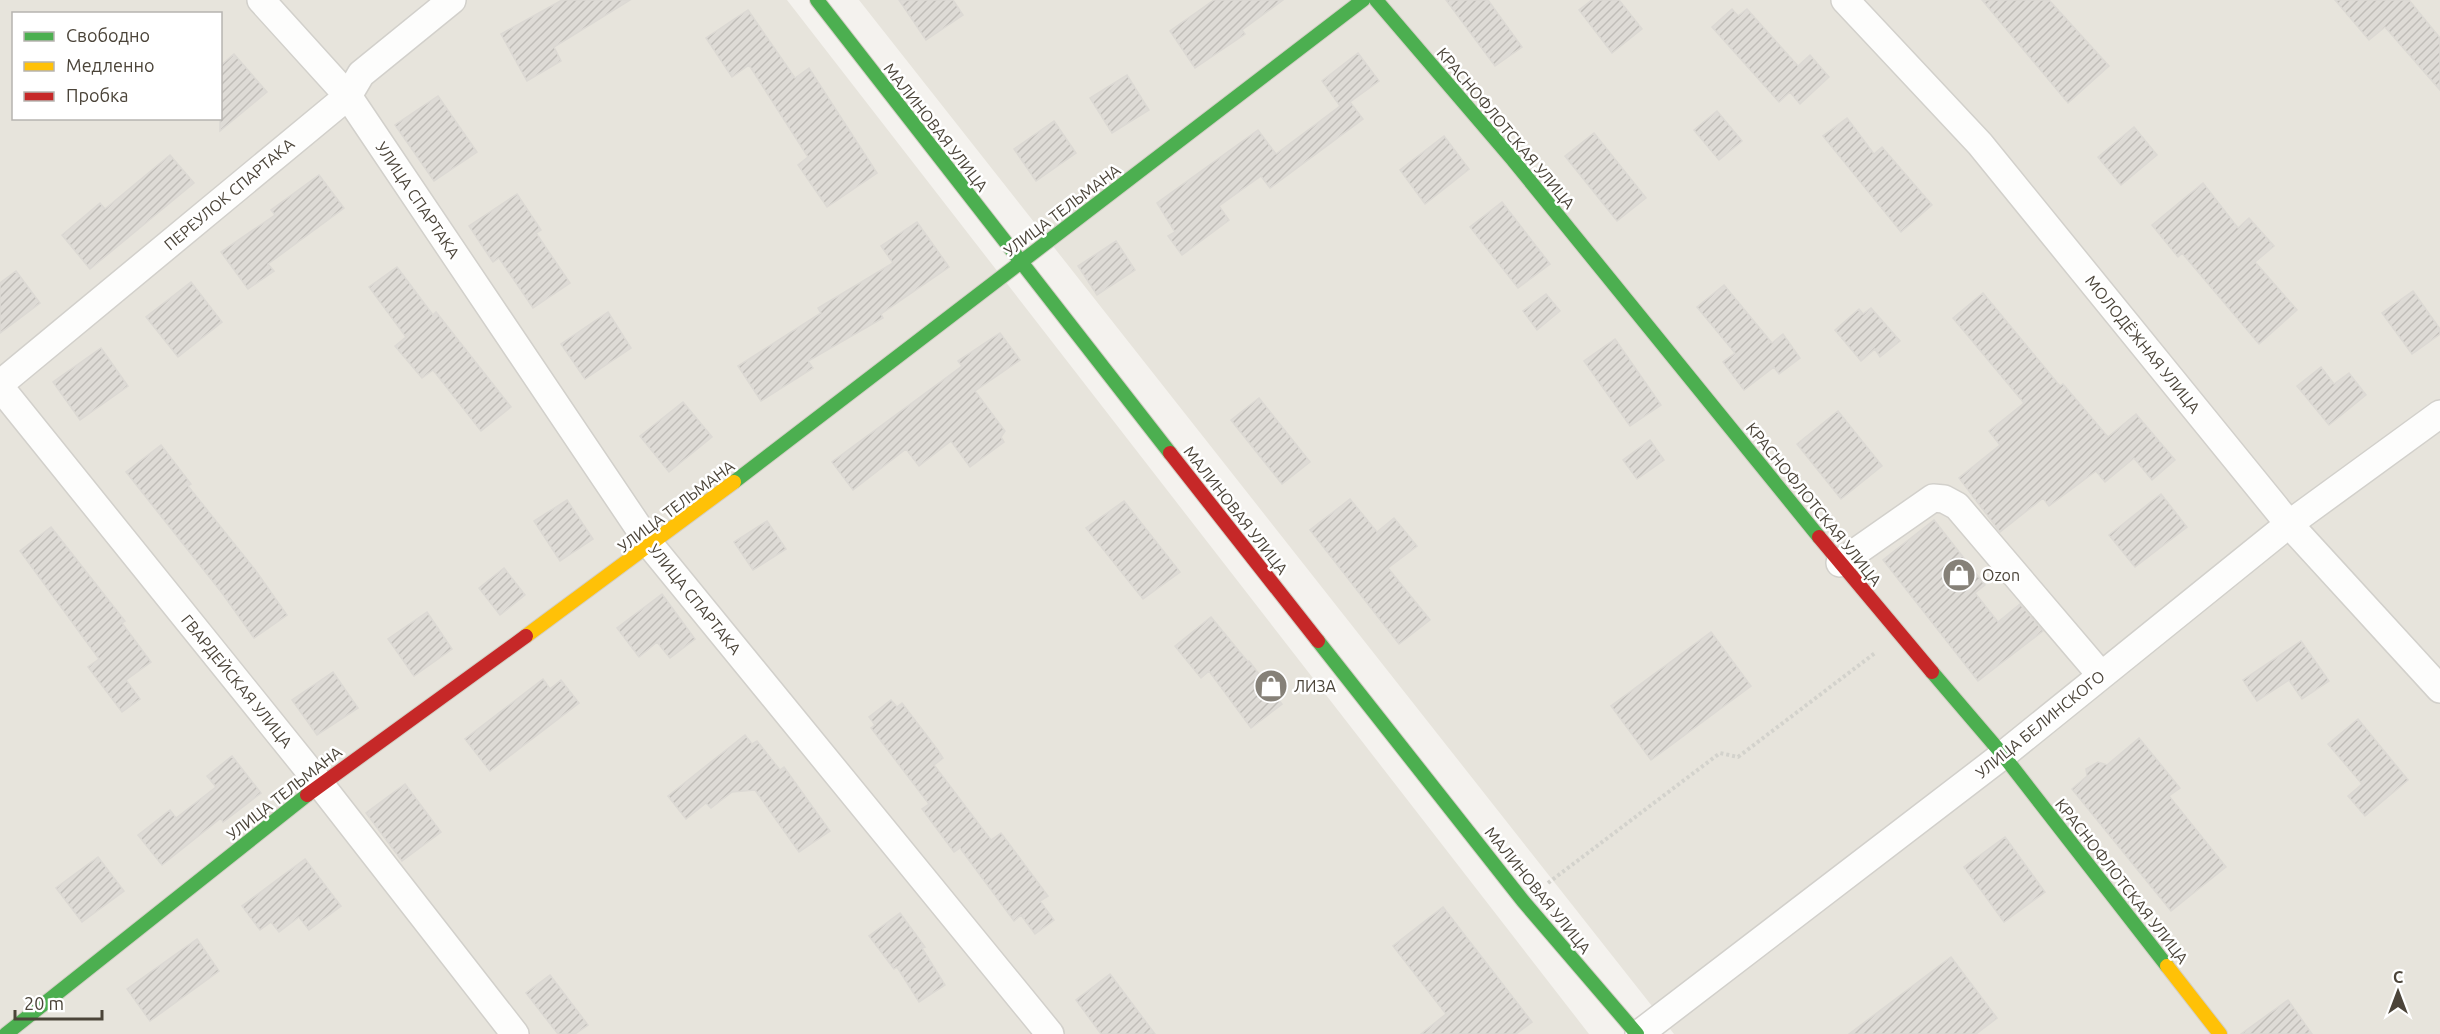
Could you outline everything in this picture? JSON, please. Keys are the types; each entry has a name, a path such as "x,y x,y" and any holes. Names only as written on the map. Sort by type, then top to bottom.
{"street":[{"name":"УЛИЦА СПАРТАКА","path":"261,0 348,96 651,546 1050,1034"},
{"name":"ПЕРЕУЛОК СПАРТАКА","path":"0,385 348,96 360,74 452,0"},
{"name":"МАЛИНОВАЯ УЛИЦА","path":"817,0 1020,263 1523,901 1638,1034"},
{"name":"УЛИЦА ТЕЛЬМАНА","path":"6,1034 320,784 651,546 1363,0"},
{"name":"КРАСНОФЛОТСКАЯ УЛИЦА","path":"1376,0 1513,160 1840,563 2003,754 2220,1034"},
{"name":"МОЛОДЁЖНАЯ УЛИЦА","path":"1845,0 1980,144 2289,524 2440,689"},
{"name":"ГВАРДЕЙСКАЯ УЛИЦА","path":"0,385 320,784 515,1034"},
{"name":"УЛИЦА БЕЛИНСКОГО","path":"1638,1034 2003,754 2289,524 2440,414"},
{"path":"1840,563 1933,498 1944,499 1957,506 2101,675"}],"path":[{"path":"1523,901 1720,753 1738,757 1900,634"}],"shaded area":[{"path":"0,0 787,0 1589,1034 0,1034"},
{"path":"859,0 2440,0 2440,1034 1674,1034"}],"building":[{"path":"562,0 630,0 554,47 561,61 527,81 501,34"},
{"path":"899,0 953,0 963,15 926,40"},
{"path":"1214,0 1283,0 1242,30 1245,34 1195,68 1170,31"},
{"path":"1446,0 1488,0 1522,47 1495,66"},
{"path":"1592,0 1619,0 1642,29 1612,53 1579,10"},
{"path":"1982,0 2049,0 2109,66 2068,103"},
{"path":"2335,0 2409,0 2440,38 2440,90 2385,27 2369,40"},
{"path":"1732,9 1738,16 1747,9 1798,66 1810,55 1829,77 1800,104 1790,92 1779,102 1712,27"},
{"path":"748,10 795,78 809,68 877,173 827,207 798,165 808,157 749,65 732,77 706,38"},
{"path":"1358,53 1379,81 1350,102 1363,119 1270,188 1261,176 1219,206 1229,220 1182,255 1168,236 1175,232 1157,203 1258,130 1276,154 1340,106 1322,81"},
{"path":"234,54 267,92 220,131 220,120 222,120 222,64"},
{"path":"1127,75 1149,110 1112,133 1090,98"},
{"path":"438,96 477,152 434,181 395,125"},
{"path":"1717,111 1742,141 1719,160 1694,130"},
{"path":"1847,118 1874,154 1882,147 1932,205 1901,232 1823,136"},
{"path":"1054,121 1076,153 1036,181 1014,149"},
{"path":"2134,127 2157,155 2121,185 2098,157"},
{"path":"1594,133 1646,198 1617,221 1565,156"},
{"path":"1444,136 1469,169 1425,204 1400,170"},
{"path":"170,155 194,183 90,269 62,235 100,203 105,209"},
{"path":"319,175 344,208 268,264 274,271 248,289 221,252 275,215 271,210"},
{"path":"2203,183 2238,228 2249,218 2274,246 2255,262 2297,310 2259,344 2182,253 2178,257 2152,225"},
{"path":"517,194 541,230 536,233 570,283 533,308 499,258 493,262 469,226"},
{"path":"1502,202 1550,264 1518,288 1470,227"},
{"path":"917,222 949,267 881,314 883,318 808,361 813,368 761,401 738,366 821,313 818,308 893,263 881,246"},
{"path":"1116,241 1135,270 1097,295 1078,266"},
{"path":"397,267 433,315 436,312 511,407 481,431 433,370 422,378 395,346 406,337 369,287"},
{"path":"16,271 40,303 0,333 0,283"},
{"path":"191,282 222,322 178,357 146,317"},
{"path":"1724,285 1772,343 1783,334 1800,358 1779,374 1774,367 1744,390 1723,362 1735,353 1697,307"},
{"path":"2413,291 2440,329 2440,334 2412,354 2382,313"},
{"path":"1983,293 2060,386 2063,384 2108,437 2136,414 2175,460 2152,480 2134,458 2105,482 2096,471 2049,506 2043,498 2000,532 1959,478 2000,445 1989,431 2024,403 1953,318"},
{"path":"1546,294 1560,311 1537,330 1523,311"},
{"path":"1871,308 1900,341 1880,357 1875,349 1861,361 1835,330 1859,309 1863,314"},
{"path":"608,312 631,348 585,379 561,344"},
{"path":"1000,333 1020,360 975,391 1005,431 1001,437 1004,442 970,467 951,441 919,466 906,449 853,490 832,462 962,366 958,361"},
{"path":"1615,339 1661,405 1630,426 1584,361"},
{"path":"101,348 128,386 80,420 53,382"},
{"path":"2321,367 2334,384 2349,373 2366,395 2329,425 2297,386"},
{"path":"1259,398 1310,462 1282,484 1231,420"},
{"path":"683,402 712,437 669,472 640,436"},
{"path":"1838,411 1882,466 1841,499 1797,444"},
{"path":"1650,440 1664,460 1637,479 1623,460"},
{"path":"161,445 191,484 188,486 256,571 287,615 254,638 222,593 126,472"},
{"path":"2161,494 2187,527 2135,567 2109,535"},
{"path":"1350,499 1377,532 1394,518 1417,546 1388,568 1430,620 1399,644 1310,530"},
{"path":"567,500 593,539 560,561 534,521"},
{"path":"1124,501 1180,572 1143,599 1086,528"},
{"path":"1934,520 1985,585 1975,593 1998,622 2020,604 2043,631 1978,681 1883,560"},
{"path":"767,521 786,549 753,570 734,542"},
{"path":"51,527 125,621 122,623 151,662 126,680 140,699 122,712 88,667 99,659 20,551"},
{"path":"504,568 525,595 500,615 479,588"},
{"path":"662,594 695,639 670,658 657,642 639,657 617,628"},
{"path":"427,612 452,649 414,676 388,639"},
{"path":"1211,617 1282,704 1251,728 1209,671 1201,678 1175,646"},
{"path":"1711,632 1751,686 1651,760 1611,706"},
{"path":"2301,641 2329,681 2302,699 2289,680 2257,701 2243,680"},
{"path":"333,672 358,708 317,735 292,700"},
{"path":"543,679 550,689 561,680 579,703 490,771 465,739"},
{"path":"891,700 897,707 902,703 937,749 943,758 934,765 991,840 1001,833 1048,896 1040,901 1054,920 1035,934 1021,915 1014,921 960,848 954,852 922,809 929,804 871,728 875,725 869,717"},
{"path":"2358,719 2408,780 2365,816 2348,796 2362,784 2328,744"},
{"path":"745,735 752,744 757,741 780,770 784,767 830,831 799,852 755,790 732,792 711,808 706,803 686,819 668,796"},
{"path":"2139,738 2180,788 2169,796 2226,867 2171,911 2072,789 2087,776 2086,769 2098,762 2107,765"},
{"path":"232,756 261,793 223,822 221,818 162,865 138,835 170,810 176,818 216,787 207,776"},
{"path":"405,784 441,832 402,861 366,813"},
{"path":"2005,837 2045,892 2004,922 1964,867"},
{"path":"98,857 124,891 82,922 56,888"},
{"path":"305,859 341,906 309,930 299,917 279,932 271,922 260,930 242,906"},
{"path":"1443,907 1532,1022 1516,1034 1421,1034 1446,1014 1393,946"},
{"path":"900,913 925,947 922,948 945,985 919,1002 897,967 894,969 869,936"},
{"path":"197,939 219,971 150,1021 127,989"},
{"path":"1951,957 1997,1018 1976,1034 1849,1034"},
{"path":"1110,974 1155,1034 1101,1034 1076,1000"},
{"path":"550,975 588,1025 575,1034 558,1034 526,993"},
{"path":"2288,1000 2312,1034 2241,1034"}],"traffic: fast":[{"path":"817,0 1170,453"},
{"path":"734,482 1363,0"},
{"path":"1376,0 1513,160 1819,537"},
{"path":"1318,641 1523,901 1637,1034"},
{"path":"1932,672 2003,755 2167,966"},
{"path":"6,1034 307,795"}],"traffic: slow":[{"path":"526,636 734,482"},
{"path":"2167,966 2220,1034"}],"traffic: jam":[{"path":"1170,453 1318,641"},
{"path":"1819,537 1932,672"},
{"path":"307,795 526,636"}],"place":[{"name":"Ozon","path":"1959,575"},
{"name":"ЛИЗА","path":"1271,686"}]}
